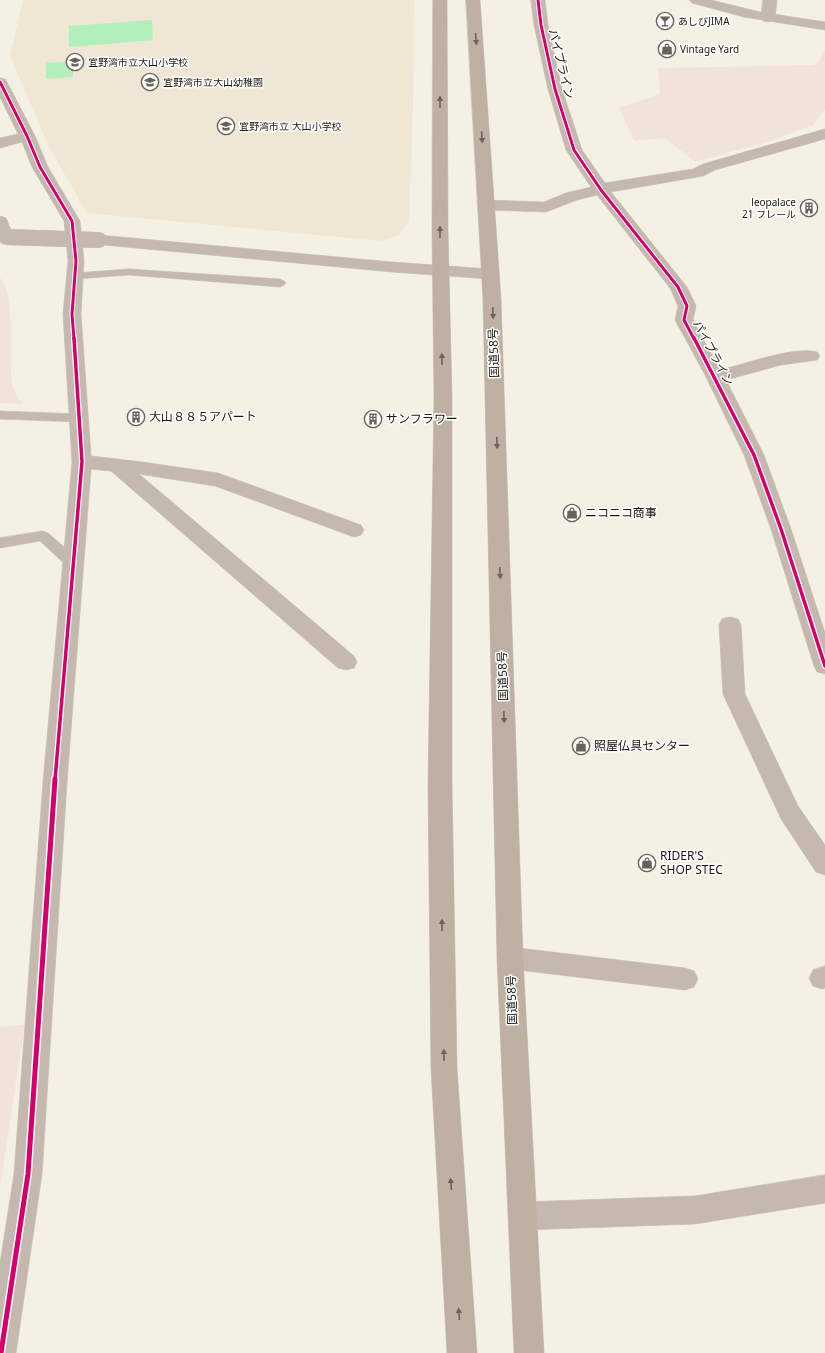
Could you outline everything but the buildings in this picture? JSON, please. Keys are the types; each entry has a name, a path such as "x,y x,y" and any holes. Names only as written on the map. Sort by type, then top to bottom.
{"highway":[{"path":"440,0 440,271 443,398 440,785 444,1068 462,1353"},
{"name":"国道58号","path":"473,0 494,346 510,958 529,1353"}],"street":[{"name":"パイプライン","path":"538,0 541,25 555,89 574,150 601,190 678,288 687,306 684,320 715,377 754,455 781,529 825,666"},
{"path":"697,0 724,9 768,18 825,26"},
{"path":"768,18 770,0"},
{"path":"0,82 27,136 40,167 72,221 76,261 72,314 82,462 55,782 28,1174 2,1353"},
{"path":"486,205 546,206 572,196 618,186 697,173 709,167 825,134"},
{"path":"0,144 27,136"},
{"path":"0,221 3,237 99,240 440,271 490,274"},
{"path":"715,377 780,360 811,356"},
{"path":"82,462 142,468 218,480 354,530"},
{"path":"116,465 346,662"},
{"path":"730,625 734,694 789,812 825,865"},
{"path":"510,958 685,979"},
{"path":"522,1216 695,1210 825,1189"}],"lane":[{"path":"76,276 129,272 280,283"},
{"path":"0,415 79,418"},
{"path":"0,543 43,536 73,563"}],"shaded area":[{"name":"宜野湾市立 大山小学校","path":"23,0 414,0 413,108 409,221 399,235 381,241 87,213 48,145 10,56"},
{"path":"152,20 153,40 69,47 69,26"},
{"path":"825,50 825,110 813,125 770,141 695,162 665,138 634,141 619,108 660,94 658,68 813,65 818,63"},
{"path":"73,61 73,77 46,79 46,63"},
{"path":"0,278 5,286 10,312 11,376 13,387 22,404 0,403"},
{"path":"25,1024 0,1187 0,1027"}],"cycle path":[{"path":"538,0 541,25 555,89 574,150 601,190 678,287 687,306 684,320 713,373 754,455 781,529 825,666"},
{"path":"0,82 27,136 40,167 72,221 76,261 72,314 82,462 55,782 28,1174 1,1353"}],"place":[{"name":"あしびJIMA","path":"665,21"},
{"name":"Vintage Yard","path":"667,49"},
{"name":"宜野湾市立大山小学校","path":"75,62"},
{"name":"宜野湾市立大山幼稚園","path":"150,82"},
{"name":"宜野湾市立 大山小学校","path":"226,126"},
{"name":"leopalace 21 フレール","path":"809,208"},
{"name":"大山８８５アパート","path":"136,417"},
{"name":"サンフラワー","path":"373,419"},
{"name":"ニコニコ商事","path":"572,513"},
{"name":"照屋仏具センター","path":"581,746"},
{"name":"RIDER'S SHOP STEC","path":"647,863"}]}
